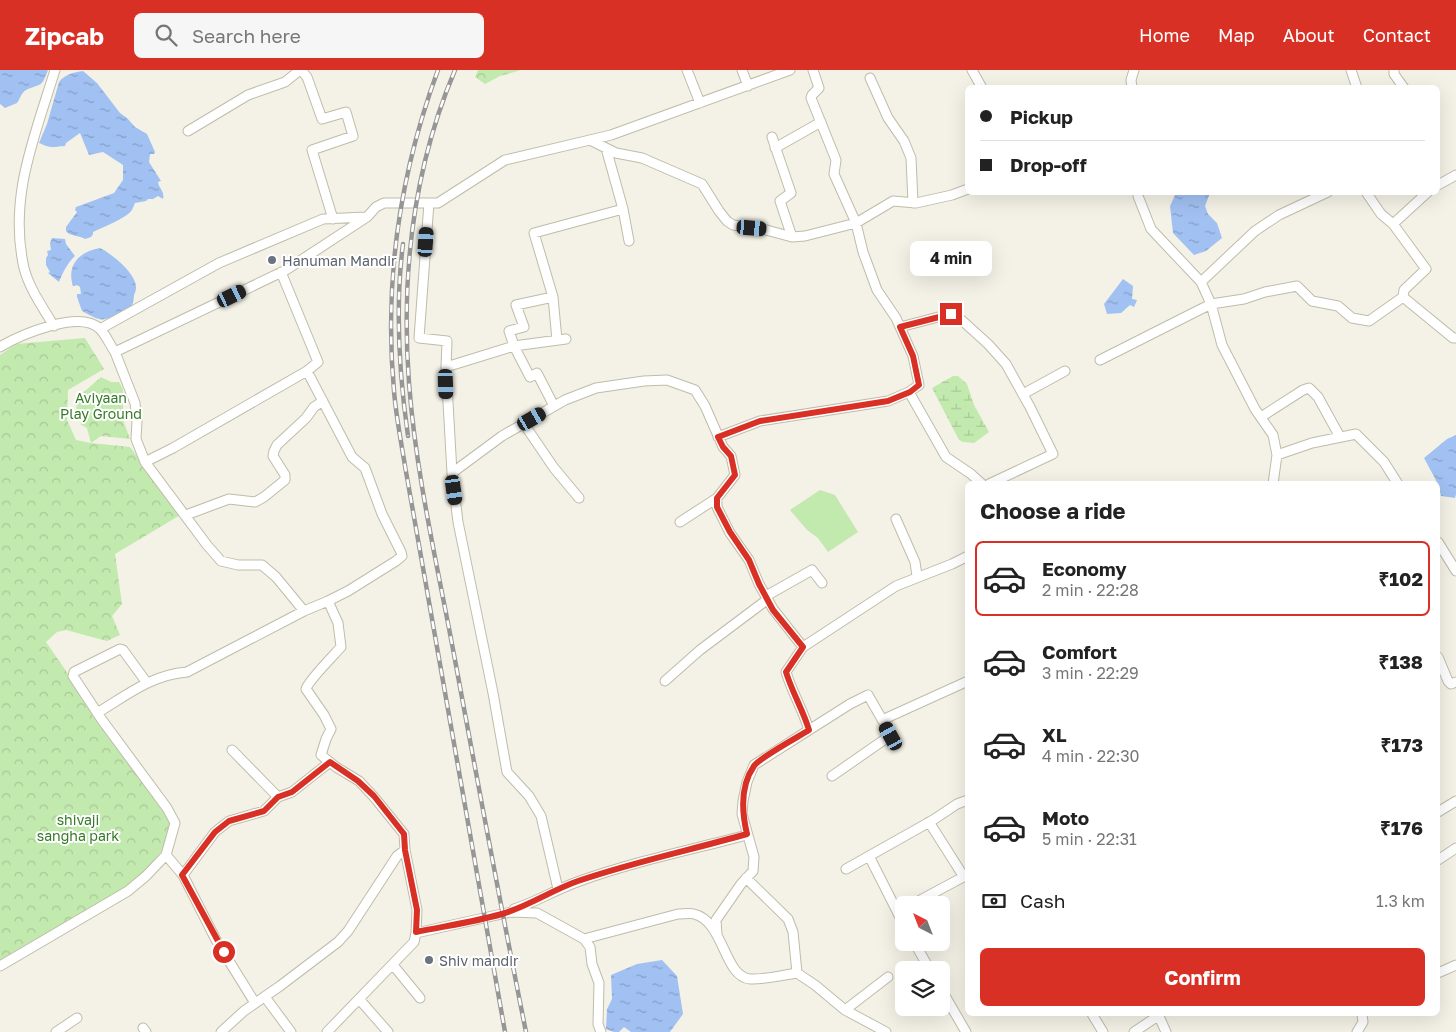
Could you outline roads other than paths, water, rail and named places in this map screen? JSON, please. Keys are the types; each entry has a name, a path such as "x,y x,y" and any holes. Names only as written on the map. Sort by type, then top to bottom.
{"street":[{"path":"54,326 38,298 25,269 19,204 30,149 55,70"},
{"path":"188,130 248,95 285,82 301,70 307,77 322,119 346,112 353,136 312,150 333,218"},
{"path":"687,70 700,103"},
{"path":"742,70 748,86"},
{"path":"718,437 760,421 888,401 910,392 919,385 913,356 896,318 877,290 863,252 856,223 834,174 836,160 811,98 820,88 813,70"},
{"path":"972,70 980,85"},
{"path":"1132,85 1134,70"},
{"path":"1352,70 1356,85"},
{"path":"1394,70 1394,74 1402,85"},
{"path":"115,352 281,272 367,217 376,207 384,203 438,202 505,160 611,135 748,86 784,71"},
{"path":"870,78 888,118 904,141 910,158 913,203"},
{"path":"775,148 821,122"},
{"path":"772,137 791,193 780,201 792,237"},
{"path":"590,140 616,153 642,158 702,184 723,217 733,225 763,228 792,237 805,236 856,223 893,201 913,203 952,195 965,190"},
{"path":"606,148 623,208 629,241"},
{"path":"1440,184 1456,175"},
{"path":"1138,195 1151,229 1201,282 1211,304 1222,345 1272,435 1277,455 1274,481"},
{"path":"1201,282 1255,231 1290,209 1321,195"},
{"path":"1100,360 1211,304 1244,299 1265,292 1297,286 1312,302 1338,306 1352,318 1369,321 1403,297 1404,290 1426,269 1393,224 1381,214 1368,195"},
{"path":"1393,224 1425,195"},
{"path":"428,203 419,338 446,341 452,474 458,522 507,772 529,796 541,816 558,889"},
{"path":"446,367 514,346 561,340 553,297 534,233 623,208"},
{"path":"100,329 219,263 323,219 367,217"},
{"path":"145,462 173,448 307,371 318,362 281,272"},
{"path":"553,297 516,305 524,326 510,331 514,346 530,376 537,373 554,406"},
{"path":"1403,297 1456,338"},
{"path":"900,327 946,315 956,315 988,344 1006,364 1053,454 995,481"},
{"path":"0,347 42,328 80,321 100,329 115,352 135,403 136,439 145,462 221,561 238,565 262,565 276,577 304,611"},
{"path":"97,713 153,679 170,673 187,672 304,611 348,592 402,556 402,552 382,514 365,468 352,457 307,371"},
{"path":"1023,394 1065,372"},
{"path":"452,474 502,436 565,400 596,388 644,381 667,380 695,390 705,406 723,447 731,456 735,475 717,498 680,522"},
{"path":"1261,417 1309,388 1318,397 1340,437"},
{"path":"910,392 946,458 979,481"},
{"path":"186,515 229,499 255,502 285,480 285,475 273,456 274,450 306,418 314,407 323,401"},
{"path":"524,424 554,468 579,498"},
{"path":"1277,455 1312,443 1356,434 1384,462 1396,481"},
{"path":"717,498 717,507 730,532 749,560 767,598 784,625 803,647"},
{"path":"896,519 915,562 917,576"},
{"path":"1440,545 1456,570"},
{"path":"809,730 804,714 791,690 786,672 803,647 896,586 965,558"},
{"path":"665,681 700,650 767,598 812,570 822,583"},
{"path":"327,1032 414,942 417,910 405,850 404,834 374,796 358,781 321,755 331,729 306,688 308,683 324,668 341,647 338,623 328,601"},
{"path":"0,966 128,891 166,855 175,823 167,808 97,713 73,676 74,672 120,649 123,650 147,683"},
{"path":"1440,662 1448,681 1451,684 1456,682"},
{"path":"882,720 965,682"},
{"path":"717,934 716,920 753,871 754,857 742,814 743,801 754,765 868,695 891,736 832,776"},
{"path":"232,750 278,797"},
{"path":"182,875 215,832 229,821 264,811 278,797 292,792 330,762"},
{"path":"846,869 965,801"},
{"path":"1440,811 1456,801"},
{"path":"929,822 965,875"},
{"path":"502,914 535,902 558,889 637,863 747,834"},
{"path":"1440,859 1456,848"},
{"path":"221,1032 230,1022 338,942 348,931 397,856 405,850"},
{"path":"166,855 182,875 216,940 255,1003"},
{"path":"869,856 895,902"},
{"path":"928,896 965,877"},
{"path":"746,878 788,919 793,932 796,973"},
{"path":"416,932 511,912 537,913 584,939 590,947 592,964 599,983 599,1032"},
{"path":"584,939 678,914 694,914 706,921 717,934 735,972 749,979 796,973 815,985 845,1010 886,1032"},
{"path":"393,965 420,998"},
{"path":"1440,972 1456,966"},
{"path":"845,1010 888,977"},
{"path":"265,997 291,1032"},
{"path":"359,999 388,1032"},
{"path":"950,1004 966,1032"},
{"path":"1093,1016 1103,1032"},
{"path":"1134,1032 1157,1016"},
{"path":"1158,1016 1166,1032"},
{"path":"1357,1032 1363,1022 1362,1016"},
{"path":"56,1032 77,1018"}],"water":[{"path":"0,70 48,70 42,83 26,90 17,103 5,108 0,104"},
{"path":"83,71 97,83 120,113 135,127 147,134 155,152 150,154 149,162 161,181 158,182 163,192 163,199 158,196 135,203 132,210 125,216 93,232 91,237 85,239 66,231 66,227 77,212 75,210 76,207 114,193 123,180 123,165 103,152 89,155 80,133 66,143 65,146 52,147 39,143 47,124 59,82 70,74"},
{"path":"1175,195 1209,195 1205,206 1208,214 1217,223 1222,238 1206,251 1194,255 1173,233 1170,206"},
{"path":"52,238 65,239 66,244 75,256 70,261 59,282 48,273 50,272 46,265 47,251 51,250 50,243"},
{"path":"100,248 111,255 128,271 136,288 130,308 106,319 98,319 82,311 77,297 77,294 81,294 80,287 77,285 73,286 71,278 71,272 76,260 86,252"},
{"path":"1123,279 1133,286 1132,299 1137,300 1134,307 1130,305 1121,313 1107,314 1104,304"},
{"path":"1456,435 1455,498 1441,496 1440,481 1436,481 1424,458 1447,439"},
{"path":"662,960 677,976 683,1014 670,1032 631,1032 624,1027 619,1032 606,1029 607,1009 612,999 611,975 637,964"}],"railway":[{"path":"438,70 414,148 398,228 391,309 391,350 397,419 505,1032"},
{"path":"455,70 429,146 413,224 407,303 409,383 412,418 428,522 526,1032"},
{"path":"403,244 399,292 399,340 408,436"}],"place":[{"name":"Hanuman Mandir","path":"272,260"},
{"name":"Shiv mandir","path":"429,960"}],"park label":[{"name":"Aviyaan Play Ground","path":"101,406"},
{"name":"shivaji sangha park","path":"78,828"}]}
